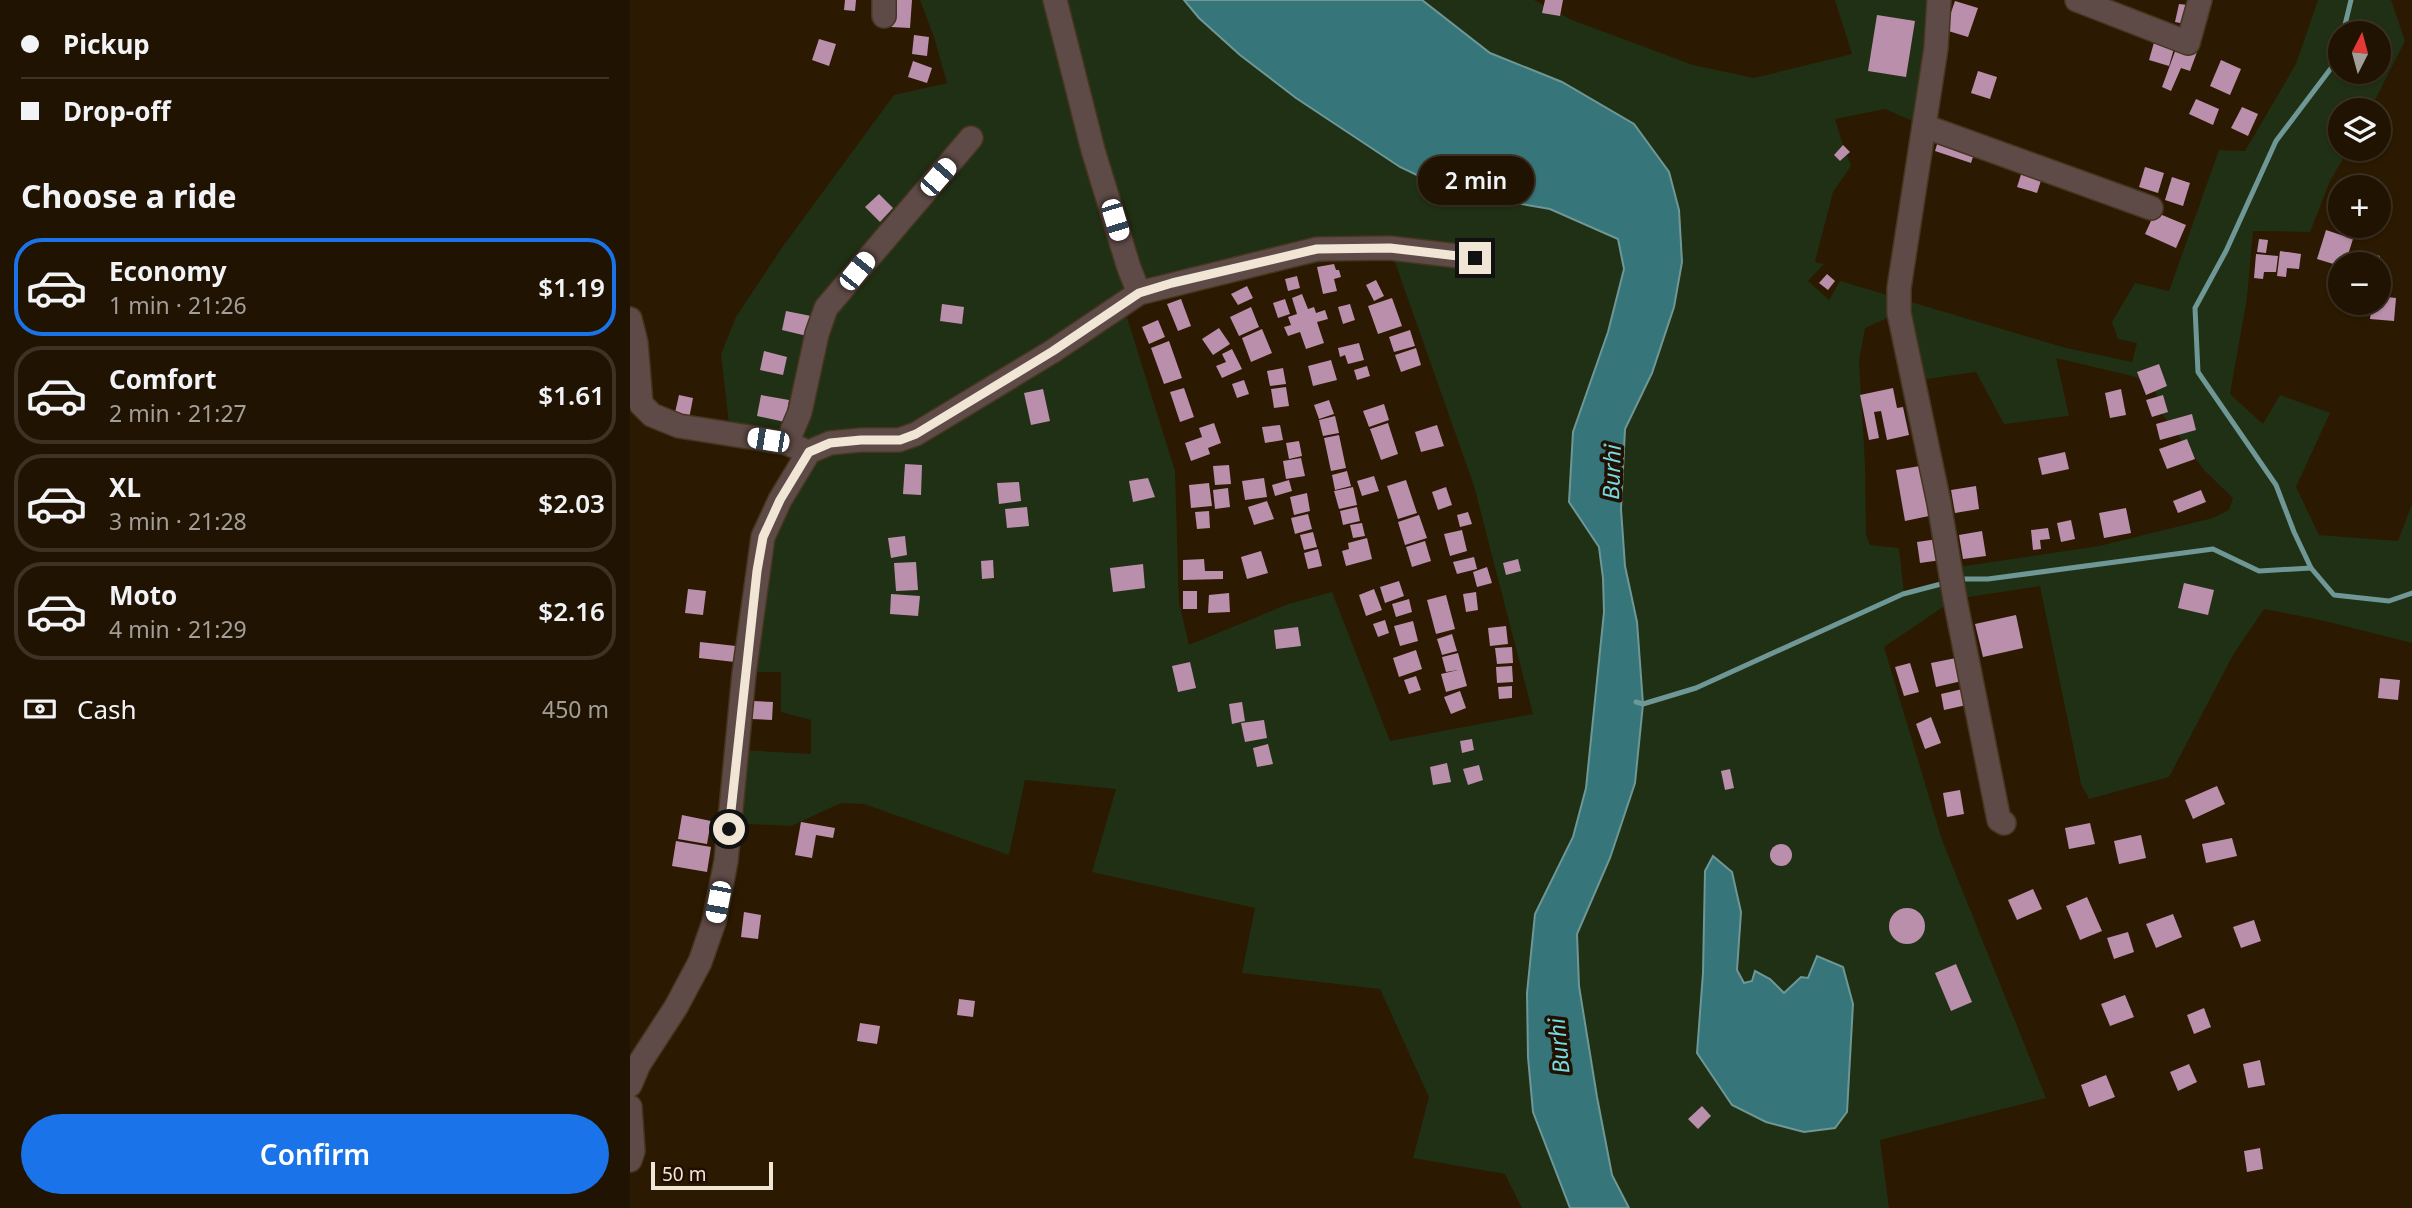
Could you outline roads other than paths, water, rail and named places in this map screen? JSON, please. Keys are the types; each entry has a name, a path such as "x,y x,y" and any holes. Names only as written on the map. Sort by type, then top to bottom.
{"street":[{"path":"1055,0 1093,150 1139,293"},
{"path":"1939,0 1936,47 1899,288 1899,313 1939,503 1955,599 1999,820 2004,823"},
{"path":"2077,0 2188,43 2200,0"},
{"path":"1924,126 2151,208"},
{"path":"787,443 800,412 817,334 826,308 971,138"},
{"path":"630,1085 639,1064 676,1007 699,962 714,922 726,861 744,674 763,537 780,500 809,452 830,443 900,440 916,434 1053,351 1139,293 1172,283 1317,249 1390,248 1475,258"},
{"path":"630,319 636,343 641,404 652,415 679,426 787,443 809,452"},
{"path":"630,1107 630,1160"}],"water":[{"name":"Burhi","path":"1184,0 1422,0 1490,53 1562,82 1634,124 1669,172 1679,210 1682,262 1674,307 1652,373 1625,429 1621,509 1625,566 1637,622 1643,704 1635,783 1610,858 1577,934 1579,986 1597,1097 1612,1175 1629,1208 1570,1208 1533,1112 1528,1057 1527,993 1535,914 1573,837 1586,788 1604,612 1603,578 1599,547 1569,502 1573,432 1608,332 1624,269 1618,239 1550,209 1452,192 1400,167 1296,98 1240,55 1199,18"},
{"path":"1713,856 1732,872 1741,912 1737,970 1744,983 1752,981 1755,971 1770,979 1784,993 1801,977 1808,978 1817,956 1843,967 1853,1004 1847,1112 1835,1128 1804,1132 1766,1122 1732,1105 1697,1053 1703,973 1705,871"}],"waterway":[{"path":"2346,21 2351,0"},
{"path":"1964,579 1988,579 2213,549 2259,571 2311,568 2276,485 2198,372 2195,308 2226,251 2276,141 2328,72"},
{"path":"2311,568 2334,595 2389,601 2412,593"},
{"path":"1636,702 1643,704 1696,688 1903,594 1941,584"}]}
